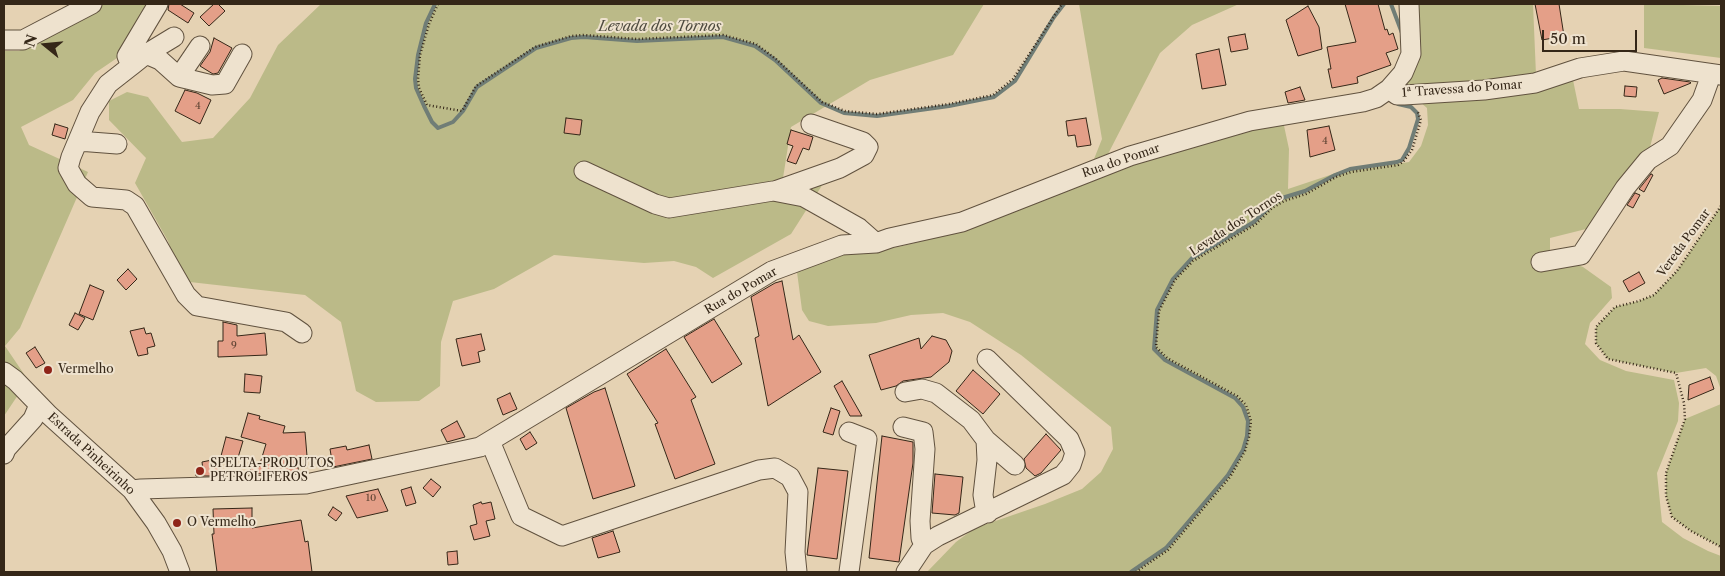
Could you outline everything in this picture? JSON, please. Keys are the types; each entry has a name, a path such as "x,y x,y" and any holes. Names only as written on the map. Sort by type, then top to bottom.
{"street":[{"path":"4,40 23,40 92,4"},
{"path":"158,4 127,56 138,60 160,60 179,77 212,85 225,84 242,54"},
{"name":"Rua do Pomar","path":"132,490 141,488 306,484 480,447 772,271 842,245 876,243 890,238 962,222 1130,156 1250,121 1363,102 1376,98 1389,89 1403,73 1411,54 1409,4"},
{"path":"174,37 138,60 108,84 90,112 68,168 77,184 92,197 126,200 135,206 186,295 197,306 286,322 302,333"},
{"path":"179,77 200,46"},
{"name":"1ª Travessa do Pomar","path":"1389,89 1404,95 1484,90 1535,83 1580,68 1624,61 1716,75 1702,100 1670,146 1648,160 1625,188 1581,255 1542,262"},
{"path":"584,171 655,204 669,208 773,191 840,168 864,155 868,147 863,142 811,124"},
{"path":"78,141 117,144"},
{"path":"773,191 804,197 859,228 876,243"},
{"path":"906,572 924,545 938,536 1062,475 1072,465 1075,453 1069,439 987,359"},
{"name":"Estrada Pinheirinho","path":"4,372 15,380 39,405 132,490 156,523 172,551 180,572"},
{"path":"905,392 922,389 936,394 971,420 986,440 1015,465"},
{"path":"4,454 6,449 32,419 39,405"},
{"path":"903,427 923,432 925,449 920,538 924,545"},
{"path":"849,572 866,439 850,432"},
{"path":"986,440 987,460 982,495 988,513"},
{"path":"490,441 522,516 562,536 759,470 774,468 790,477 798,492 795,552 797,572"}],"path":[{"path":"438,4 429,24 420,55 419,88 427,105 462,111 476,86 535,46 571,36 584,35 637,39 723,36 756,44 776,59 822,102 845,112 877,114 949,104 993,95 1014,79 1062,4"},
{"name":"Levada dos Tornos","path":"1136,572 1168,550 1230,477 1245,451 1249,437 1251,421 1246,405 1237,396 1167,358 1156,348 1160,311 1175,280 1194,261 1256,224 1272,208 1284,201 1306,194 1351,172 1398,165 1403,162 1412,150 1421,120 1416,108"},
{"name":"Vereda Pomar","path":"1721,206 1677,271 1654,295 1615,307 1596,327 1596,344 1608,359 1676,372 1684,403 1685,419 1666,473 1666,496 1672,517 1690,531 1721,547"}],"shaded area":[{"path":"100,4 146,4 117,58 95,73 73,100 21,127 29,145 88,172 20,328 5,346 28,380 4,416 4,51 19,51"},
{"path":"321,4 984,4 953,55 870,80 791,127 783,178 828,168 821,187 791,234 713,278 696,267 674,261 644,263 554,255 494,289 453,301 441,342 440,386 419,401 376,402 356,391 341,322 305,295 181,281 168,241 135,183 146,158 109,120 109,101 127,92 148,97 182,142 213,138 250,98 278,45"},
{"path":"1079,4 1239,4 1192,25 1160,53 1108,154 1094,159 1102,139"},
{"path":"1415,4 1533,4 1536,75 1516,83 1404,89 1414,70"},
{"path":"1644,4 1721,6 1721,58 1644,48"},
{"path":"1573,80 1579,109 1620,109 1659,112 1649,151 1602,225 1550,238 1550,255 1583,267 1611,287 1612,298 1590,323 1585,344 1600,360 1626,371 1674,380 1679,403 1678,421 1657,473 1662,522 1683,538 1721,556 1721,572 927,572 956,542 975,528 1082,489 1101,472 1113,449 1111,427 1021,355 970,322 943,313 911,315 876,323 828,326 809,321 802,310 797,272 843,255 898,247 931,239 1062,191 1109,170 1283,121 1289,149 1288,189 1339,172 1409,162 1421,146 1428,125 1427,108 1420,102"},
{"path":"1721,206 1721,390 1716,376 1706,368 1676,373 1608,359 1596,343 1596,327 1615,307 1654,295 1677,271"},
{"path":"1721,404 1721,547 1691,531 1672,517 1666,496 1666,473 1685,419"}],"building":[{"path":"169,4 180,4 194,13 188,23 168,10"},
{"path":"214,4 218,4 225,11 209,26 200,17"},
{"path":"1345,4 1378,4 1385,30 1387,29 1389,35 1393,33 1398,49 1386,53 1391,65 1357,77 1358,83 1332,88 1328,69 1331,69 1327,47 1356,42"},
{"path":"1535,4 1559,4 1564,36 1542,40"},
{"path":"1308,6 1319,27 1322,49 1298,56 1286,20"},
{"path":"1245,34 1248,49 1231,52 1228,37"},
{"path":"214,38 232,48 218,73 213,74 200,66 210,52"},
{"path":"1219,49 1226,85 1202,89 1196,54"},
{"path":"1662,78 1691,83 1664,94 1658,80"},
{"path":"1625,86 1637,87 1636,97 1624,96"},
{"path":"1300,87 1305,100 1288,103 1285,92"},
{"path":"185,90 197,93 211,100 200,124 175,111"},
{"path":"566,118 582,120 580,135 564,133"},
{"path":"1086,118 1091,145 1077,147 1075,135 1068,136 1066,121"},
{"path":"55,124 68,128 65,139 52,135"},
{"path":"1329,126 1335,150 1310,157 1307,130"},
{"path":"791,130 813,137 809,150 803,148 796,164 787,161 793,146 787,144"},
{"path":"1651,174 1653,175 1644,192 1639,189"},
{"path":"1635,193 1640,195 1633,208 1627,205"},
{"path":"128,269 137,279 126,290 117,280"},
{"path":"1639,272 1645,283 1629,292 1623,281"},
{"path":"782,281 793,340 799,335 821,372 768,406 755,338 759,336 751,297"},
{"path":"90,285 104,291 93,320 79,314"},
{"path":"75,313 85,318 78,330 69,325"},
{"path":"714,319 742,364 712,383 684,337"},
{"path":"223,322 237,325 237,336 265,333 267,355 218,357 218,341 223,341"},
{"path":"144,328 146,334 151,333 155,346 147,348 148,354 138,356 130,331"},
{"path":"481,334 485,350 478,352 480,362 462,366 456,339"},
{"path":"932,336 946,340 952,351 949,362 931,377 903,381 896,386 881,390 869,355 919,338 921,349"},
{"path":"35,347 45,363 36,368 26,353"},
{"path":"666,349 696,397 691,400 715,464 675,479 655,424 658,423 627,374"},
{"path":"973,370 1000,394 983,414 956,391"},
{"path":"245,374 262,376 260,393 244,392"},
{"path":"1710,377 1714,389 1688,400 1689,385"},
{"path":"842,381 862,416 850,416 834,386"},
{"path":"605,388 635,486 593,499 566,408"},
{"path":"510,393 517,409 503,415 497,399"},
{"path":"831,408 840,411 833,435 823,432"},
{"path":"248,413 260,416 259,419 285,426 283,433 305,432 307,456 296,457 299,473 249,474 252,465 259,467 266,444 241,437"},
{"path":"457,421 465,437 447,442 441,430"},
{"path":"530,432 537,443 526,450 520,439"},
{"path":"1046,434 1061,450 1041,473 1035,476 1026,468 1024,459"},
{"path":"882,436 913,442 913,463 899,562 869,558"},
{"path":"226,437 243,441 237,461 221,456"},
{"path":"369,445 372,459 333,467 330,449 346,446 347,450"},
{"path":"217,459 219,473 212,474 212,476 196,476 195,471 203,470 202,462"},
{"path":"818,468 848,471 837,559 807,555"},
{"path":"935,474 963,477 959,513 955,515 932,513"},
{"path":"431,479 441,487 433,497 423,488"},
{"path":"411,487 416,503 406,506 401,490"},
{"path":"378,489 388,511 357,518 346,496"},
{"path":"481,502 482,504 491,502 495,519 486,521 490,536 474,540 470,526 477,524 473,505"},
{"path":"333,507 342,513 336,521 328,515"},
{"path":"252,508 252,528 301,520 305,542 308,541 312,572 217,572 212,534 214,534 213,509"},
{"path":"613,531 620,552 598,558 592,538"},
{"path":"457,551 458,564 448,565 447,552"}],"waterway":[{"name":"Levada dos Tornos","path":"435,4 426,23 418,55 415,79 416,88 424,106 432,122 438,128 453,122 463,111 477,87 536,48 571,38 584,37 637,41 723,37 755,46 775,60 821,103 844,113 877,116 949,106 994,97 1015,81 1064,4"},
{"name":"Levada dos Tornos","path":"1391,4 1402,33"},
{"name":"Levada dos Tornos","path":"1131,572 1166,548 1184,527 1228,475 1243,450 1247,436 1248,421 1243,407 1235,398 1165,360 1154,349 1157,310 1173,279 1192,258 1254,222 1270,206 1282,198 1305,191 1350,169 1402,160 1409,148 1418,119 1417,113 1411,107 1398,104"}],"place":[{"name":"Vermelho","path":"48,370"},
{"name":"SPELTA-PRODUTOS PETROLIFEROS","path":"200,471"},
{"name":"O Vermelho","path":"177,523"}]}
